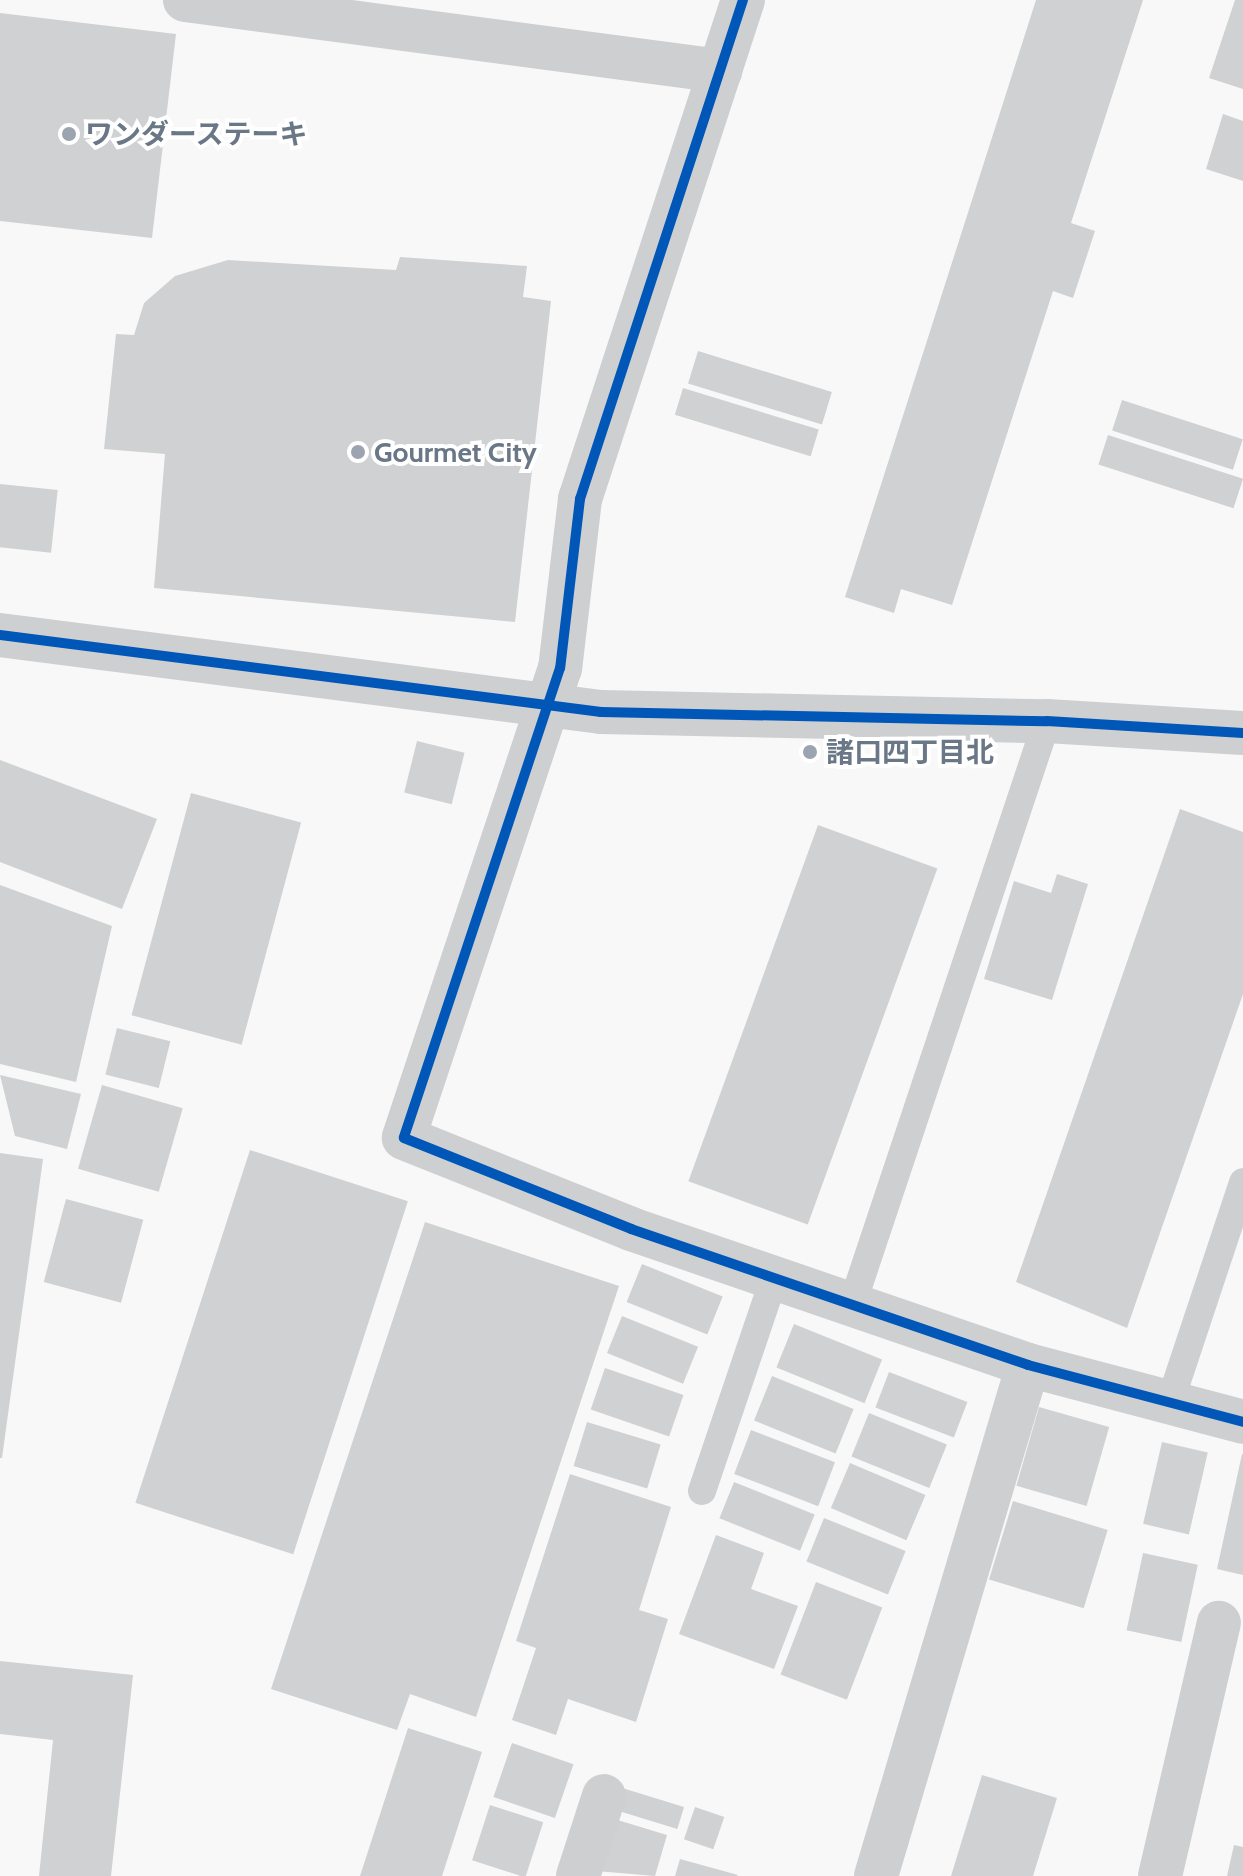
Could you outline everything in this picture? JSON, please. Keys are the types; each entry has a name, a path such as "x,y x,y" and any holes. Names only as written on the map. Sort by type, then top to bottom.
{"street":[{"path":"185,0 720,71"},
{"path":"743,0 580,499 560,668 404,1138 631,1229 1028,1365 1169,1405 1243,1422"},
{"path":"0,635 601,712 1047,721 1243,733"},
{"path":"876,1876 1028,1365"},
{"path":"1160,1876 1219,1623"},
{"path":"578,1876 604,1796"}],"lane":[{"path":"852,1305 1047,721"},
{"path":"1169,1405 1243,1182"},
{"path":"702,1491 774,1278"}],"building":[{"path":"1036,0 1143,0 1071,223 1095,231 1073,298 1053,291 952,605 901,589 894,613 845,597"},
{"path":"1235,0 1243,0 1243,89 1209,78"},
{"path":"0,13 176,34 152,238 0,221"},
{"path":"1223,114 1243,121 1243,181 1206,169"},
{"path":"400,257 527,266 523,297 551,301 515,622 154,588 165,454 104,449 116,334 134,335 144,303 175,276 228,260 396,270"},
{"path":"698,351 832,392 822,424 688,384"},
{"path":"683,388 819,430 811,456 675,415"},
{"path":"1122,400 1243,439 1233,470 1112,430"},
{"path":"1108,435 1243,479 1233,508 1098,464"},
{"path":"0,484 58,490 51,553 0,547"},
{"path":"417,741 465,753 452,804 404,792"},
{"path":"0,760 157,819 122,909 0,862"},
{"path":"191,793 301,823 242,1045 131,1015"},
{"path":"1180,809 1243,832 1243,994 1127,1328 1016,1282"},
{"path":"818,825 937,868 808,1225 688,1181"},
{"path":"1057,874 1088,884 1052,1000 984,979 1014,881 1051,893"},
{"path":"0,885 112,926 76,1082 0,1064"},
{"path":"117,1028 170,1041 159,1088 105,1075"},
{"path":"0,1075 81,1094 67,1149 15,1136"},
{"path":"102,1085 183,1108 159,1192 78,1169"},
{"path":"250,1150 408,1201 293,1554 135,1503"},
{"path":"0,1153 43,1159 2,1458 0,1458"},
{"path":"66,1199 143,1220 121,1303 44,1282"},
{"path":"425,1222 619,1286 476,1717 410,1694 397,1730 271,1689"},
{"path":"642,1264 723,1297 707,1335 627,1302"},
{"path":"622,1316 698,1347 683,1384 607,1353"},
{"path":"794,1324 882,1360 864,1403 776,1368"},
{"path":"605,1368 683,1395 669,1437 591,1410"},
{"path":"889,1372 967,1402 954,1438 875,1407"},
{"path":"772,1376 854,1409 836,1453 754,1421"},
{"path":"1039,1407 1109,1427 1087,1506 1016,1486"},
{"path":"869,1413 947,1444 929,1488 851,1457"},
{"path":"587,1422 661,1445 647,1489 574,1466"},
{"path":"751,1430 835,1462 818,1506 734,1474"},
{"path":"1162,1442 1208,1453 1189,1534 1143,1524"},
{"path":"1243,1454 1243,1575 1217,1569"},
{"path":"850,1463 925,1495 906,1540 831,1508"},
{"path":"570,1474 671,1507 639,1610 668,1619 636,1722 568,1699 556,1735 512,1720 536,1648 516,1641"},
{"path":"734,1482 815,1515 800,1551 719,1518"},
{"path":"1013,1501 1108,1530 1084,1608 989,1579"},
{"path":"824,1518 906,1551 888,1595 806,1562"},
{"path":"716,1535 764,1553 751,1589 798,1606 774,1669 679,1634"},
{"path":"1143,1553 1198,1565 1181,1642 1127,1630"},
{"path":"816,1582 882,1607 847,1700 781,1674"},
{"path":"0,1661 133,1675 111,1876 39,1876 53,1740 0,1734"},
{"path":"408,1728 482,1752 442,1876 360,1876"},
{"path":"512,1743 573,1764 555,1818 493,1797"},
{"path":"982,1775 1057,1798 1033,1876 951,1876"},
{"path":"619,1787 684,1807 677,1829 612,1809"},
{"path":"490,1805 543,1822 526,1876 472,1860"},
{"path":"695,1807 724,1817 713,1849 684,1839"},
{"path":"611,1818 667,1835 655,1876 596,1871"},
{"path":"1234,1845 1243,1847 1243,1876 1227,1876"},
{"path":"680,1859 738,1875 675,1876"}],"cycle path":[{"path":"743,0 580,499 560,668 404,1138 631,1229 1028,1365 1243,1422"},
{"path":"0,635 601,712 1047,721 1243,733"}],"place":[{"name":"ワンダーステーキ","path":"69,134"},
{"name":"Gourmet City","path":"358,452"},
{"name":"諸口四丁目北","path":"810,752"}]}
